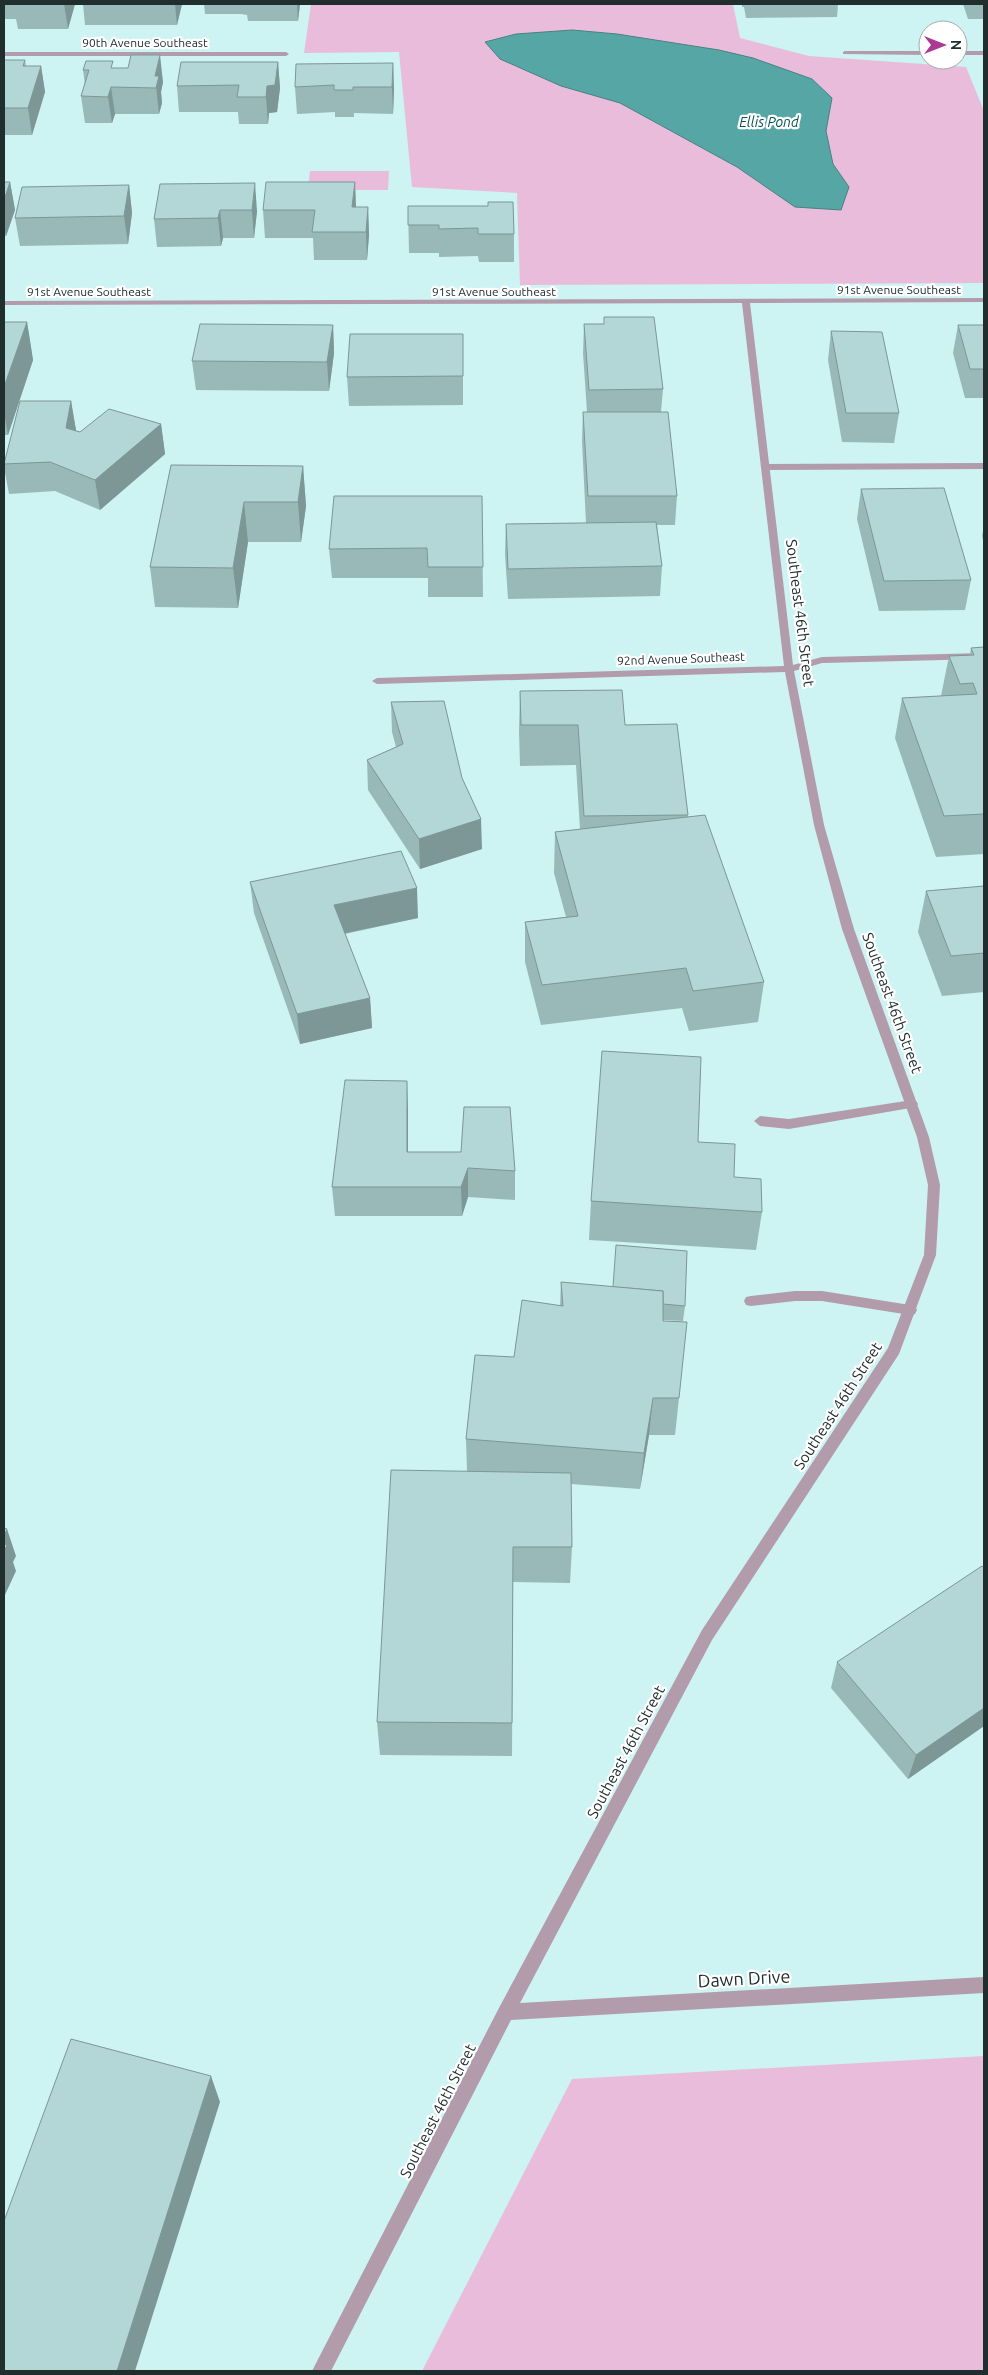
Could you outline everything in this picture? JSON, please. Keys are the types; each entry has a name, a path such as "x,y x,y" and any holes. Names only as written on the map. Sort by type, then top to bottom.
{"street":[{"path":"845,52 918,53"},
{"path":"968,53 984,53"},
{"name":"90th Avenue Southeast","path":"4,54 286,54"},
{"name":"91st Avenue Southeast","path":"4,303 746,303 984,300"},
{"name":"Southeast 46th Street","path":"321,2371 506,2012 707,1635 894,1350 930,1255 934,1185 923,1137 848,930 819,825 789,669 746,303"},
{"path":"765,467 984,466"},
{"name":"92nd Avenue Southeast","path":"377,681 789,669 822,660 984,656"},
{"path":"760,1122 789,1124 912,1104"},
{"path":"751,1301 796,1296 822,1296 910,1310"},
{"name":"Dawn Drive","path":"506,2012 984,1985"}],"shaded area":[{"path":"311,4 733,4 740,38 809,56 918,64 918,70 967,70 984,111 984,283 520,285 517,193 412,187 399,52 304,53","holes":["572,30 617,34 719,50 753,58 812,79 832,98 826,131 833,164 849,187 795,207 737,167 620,103 561,86 500,59 516,34"]},
{"path":"310,171 389,171 388,190 308,190"},
{"path":"984,2056 984,2371 422,2371 572,2079"}],"water":[{"name":"Ellis Pond","path":"572,30 617,34 719,50 753,58 812,79 832,98 826,131 833,164 849,187 841,210 795,207 737,167 620,103 561,86 500,59 485,42 516,34"}],"building":[{"path":"131,55 160,55 155,76 159,76 156,88 111,87 108,97 81,96 89,70 83,70 86,61 113,61 111,68 128,68"},
{"path":"4,60 25,60 23,66 41,66 28,108 4,108"},
{"path":"181,62 278,62 275,85 267,86 266,97 237,97 239,85 177,86"},
{"path":"393,63 392,87 353,87 353,90 334,90 334,85 295,87 296,64"},
{"path":"4,182 10,182 4,200"},
{"path":"266,182 355,182 352,207 368,207 366,232 312,232 315,210 263,210"},
{"path":"255,183 252,210 220,210 218,218 154,219 160,184"},
{"path":"129,185 124,216 15,218 22,187"},
{"path":"488,202 513,202 514,234 478,234 478,228 439,229 439,225 408,225 408,206 488,206"},
{"path":"604,317 654,317 663,389 589,390 584,324 604,324"},
{"path":"4,322 27,322 4,387"},
{"path":"200,324 333,325 327,362 192,361"},
{"path":"958,325 984,325 984,369 970,369"},
{"path":"831,331 882,332 899,413 846,413"},
{"path":"350,334 463,334 463,376 347,377"},
{"path":"20,401 71,401 66,428 80,432 109,409 161,424 95,480 50,462 4,464"},
{"path":"583,412 668,412 677,496 588,496"},
{"path":"171,465 303,466 298,502 244,502 233,568 150,567"},
{"path":"944,488 971,580 884,581 861,489"},
{"path":"334,496 482,496 483,567 428,567 427,548 329,549"},
{"path":"656,522 662,566 508,569 506,524"},
{"path":"984,647 984,814 944,816 902,698 977,694 973,683 960,684 949,656 974,655 971,648"},
{"path":"622,690 625,725 677,724 688,815 584,816 578,725 521,725 520,691"},
{"path":"444,701 462,778 481,819 419,839 367,760 403,744 391,702"},
{"path":"705,815 764,982 693,991 686,968 542,985 525,922 578,916 555,832"},
{"path":"401,851 417,888 334,905 370,998 297,1014 250,882"},
{"path":"984,886 984,953 951,956 926,891"},
{"path":"602,1051 701,1057 698,1142 735,1144 734,1177 761,1179 762,1212 591,1201"},
{"path":"345,1080 407,1081 407,1152 461,1152 464,1107 510,1107 515,1171 468,1168 461,1187 332,1187"},
{"path":"616,1245 687,1251 685,1306 663,1304 663,1291 613,1287"},
{"path":"561,1282 663,1291 663,1321 687,1322 679,1398 653,1398 644,1453 466,1439 475,1355 514,1357 522,1300 563,1306"},
{"path":"391,1470 571,1473 572,1547 513,1547 512,1723 377,1722"},
{"path":"982,1566 984,1568 984,1708 916,1755 837,1662"},
{"path":"71,2039 211,2076 117,2371 4,2371 4,2221"}]}
